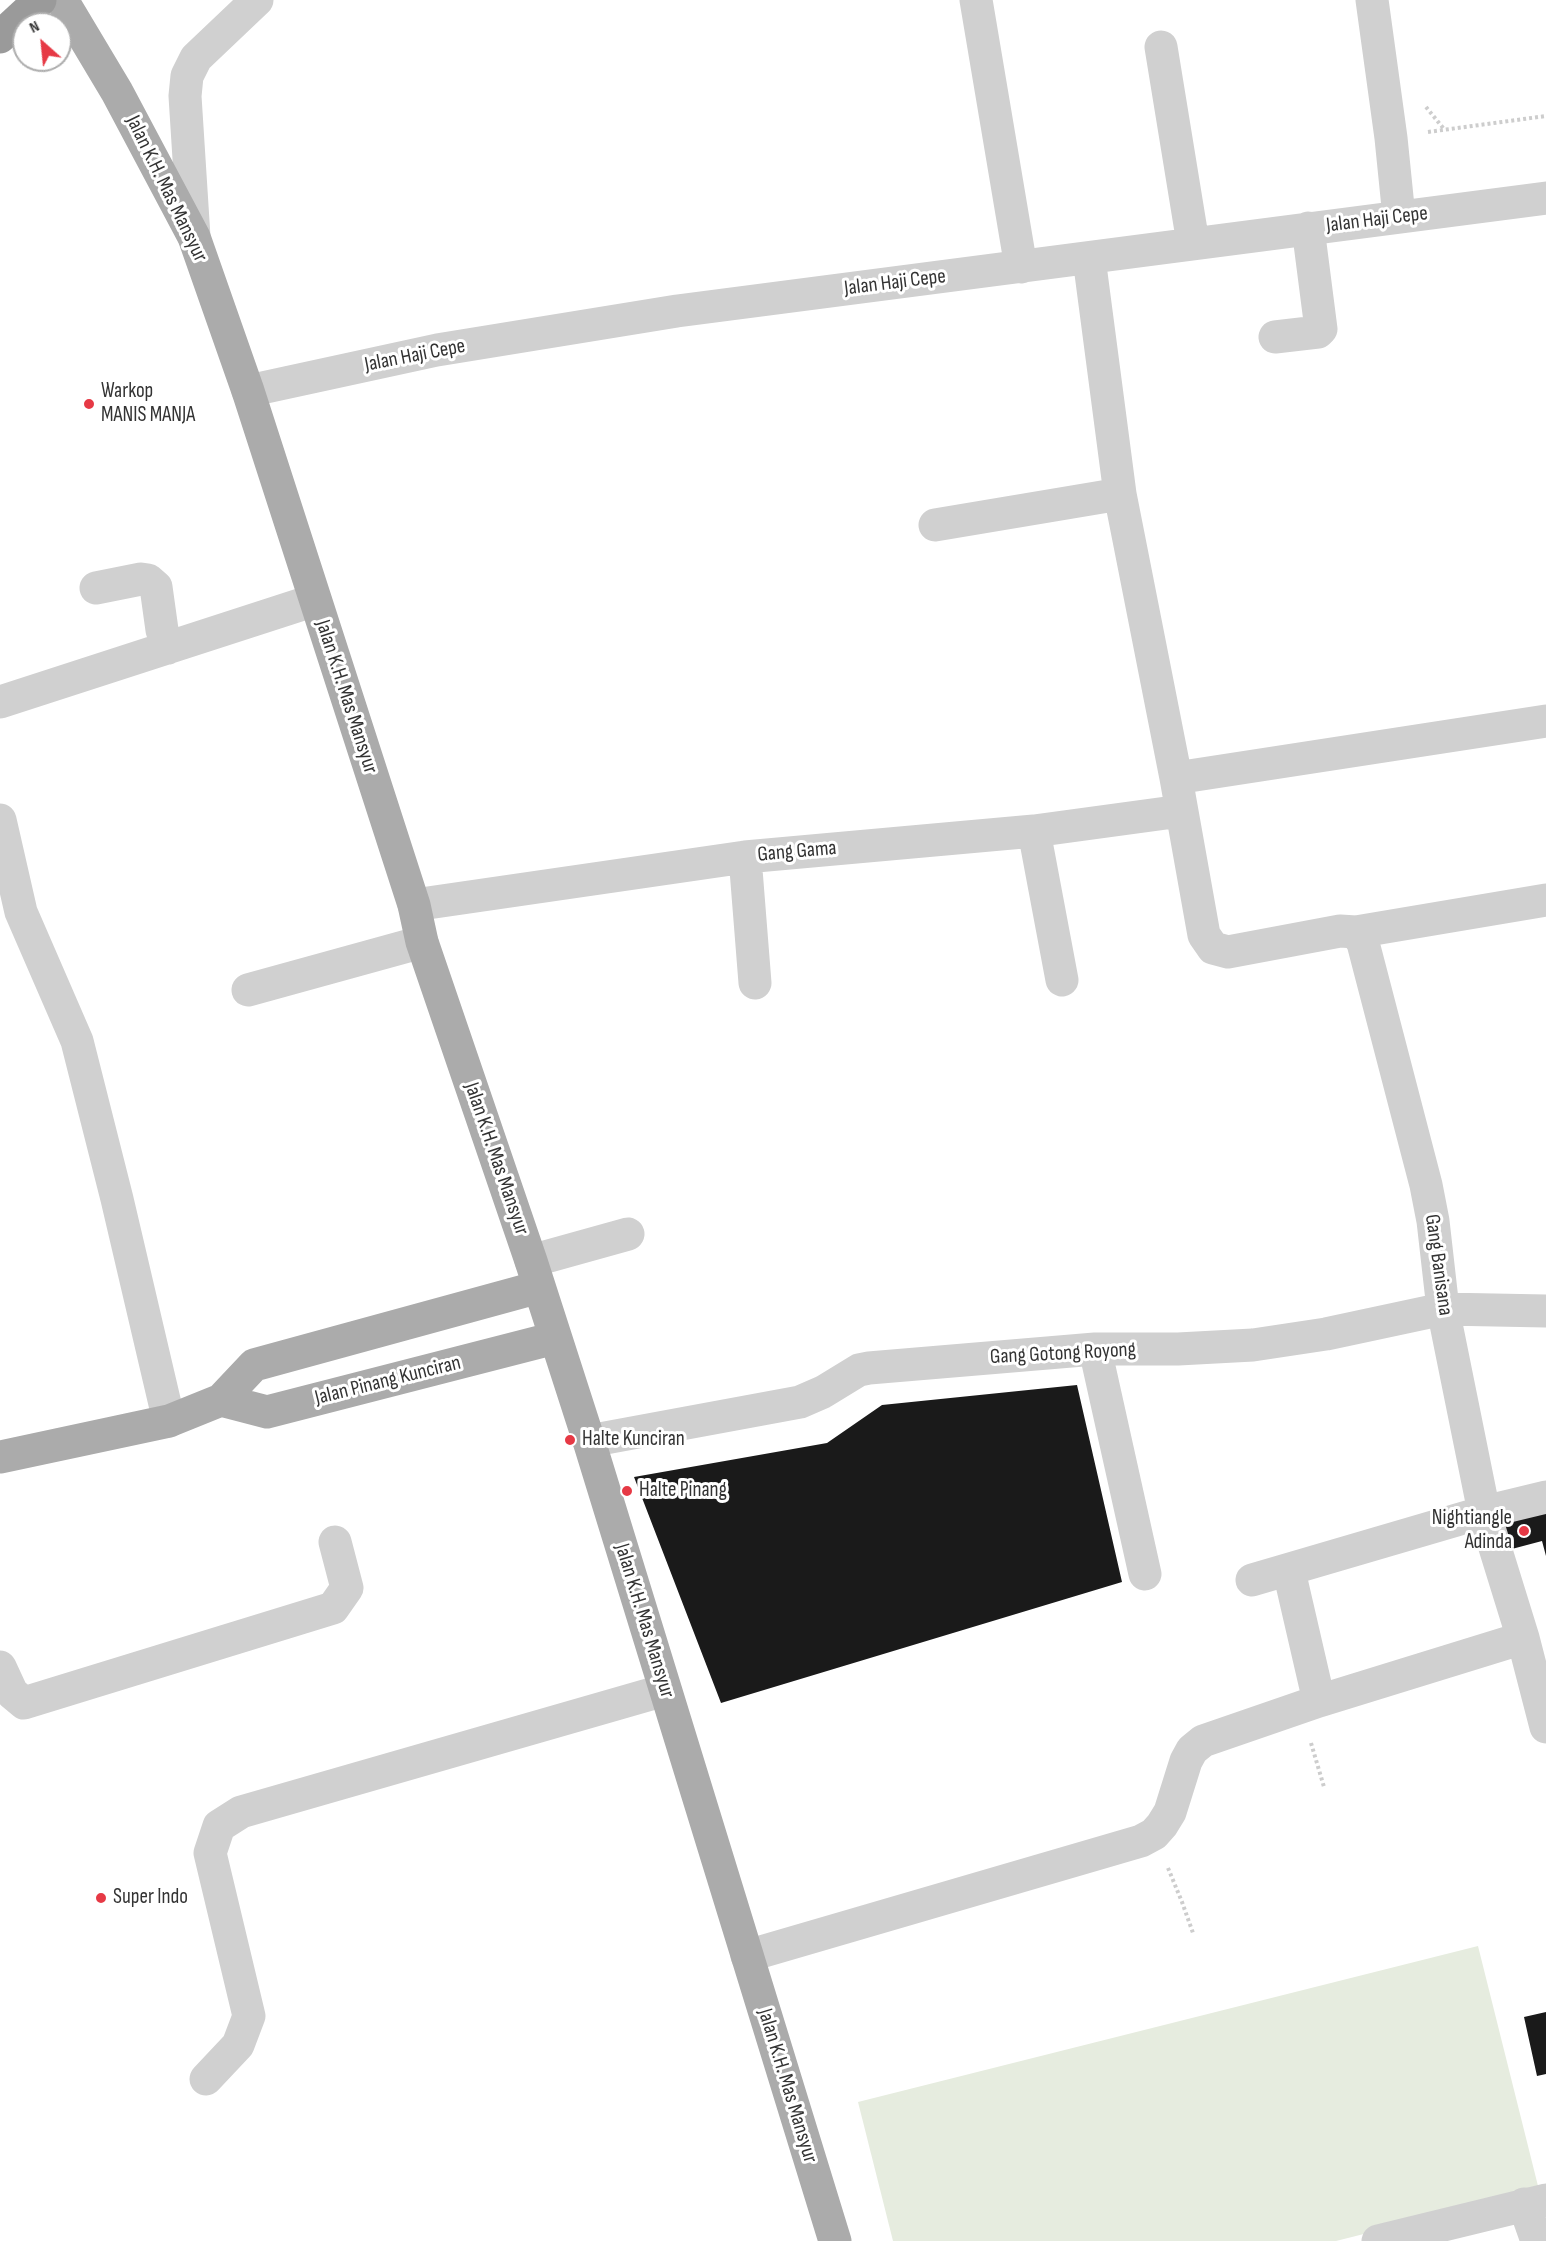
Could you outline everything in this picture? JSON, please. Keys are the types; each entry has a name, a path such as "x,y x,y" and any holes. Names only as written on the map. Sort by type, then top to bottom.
{"highway":[{"path":"0,37 40,0"}],"main road":[{"name":"Jalan K.H. Mas Mansyur","path":"62,0 117,92 194,237 248,391 414,905 422,942 589,1441 835,2241"},
{"path":"0,1457 169,1421 221,1400 254,1365 535,1274"},
{"name":"Jalan Pinang Kunciran","path":"221,1400 267,1412 555,1338"}],"street":[{"path":"194,237 185,96 187,76 196,58 257,0"},
{"path":"976,0 1021,267"},
{"path":"1372,0 1391,138 1399,217"},
{"path":"1161,47 1193,243"},
{"name":"Jalan Haji Cepe","path":"248,391 437,350 677,310 1546,198"},
{"path":"1275,337 1318,332 1320,329 1308,228"},
{"path":"1089,258 1120,494 1176,778 1204,935 1213,948 1228,952 1340,931 1356,932 1546,900"},
{"path":"935,525 1120,494"},
{"path":"96,588 141,579 148,580 156,587 162,630 168,648"},
{"path":"0,702 315,600"},
{"path":"1176,778 1546,721"},
{"name":"Gang Gama","path":"414,905 745,857 1034,831 1181,811"},
{"path":"0,820 21,912 77,1041 169,1421"},
{"path":"1034,831 1062,980"},
{"path":"745,857 755,982"},
{"name":"Gang Banisana","path":"1356,932 1363,943 1426,1185 1433,1221 1443,1309 1484,1512 1544,1715"},
{"path":"248,990 422,942"},
{"path":"535,1274 628,1234"},
{"name":"Gang Gotong Royong","path":"589,1441 800,1402 823,1392 859,1370 869,1368 1095,1349 1178,1349 1253,1345 1326,1334 1443,1309 1546,1311"},
{"path":"1095,1349 1145,1574"},
{"path":"1252,1580 1484,1512 1546,1497"},
{"path":"0,1667 12,1693 24,1703 333,1608 347,1588 335,1542"},
{"path":"1289,1571 1310,1704"},
{"path":"747,1956 1141,1841 1154,1834 1170,1812 1192,1750 1203,1741 1310,1704 1523,1638"},
{"path":"206,2079 238,2045 249,2016 210,1853 219,1826 241,1812 665,1690"},
{"path":"1378,2241 1535,2202 1537,2241"}],"path":[{"path":"1391,138 1546,116"},
{"path":"1310,1704 1324,1787"},
{"path":"1154,1834 1192,1933"}],"shaded area":[{"path":"1478,1946 1539,2190 1336,2241 893,2241 858,2102"}],"building":[{"path":"1077,1385 1122,1582 721,1703 634,1477 827,1443 882,1405"},
{"name":"Nightiangle Adinda","path":"1546,1508 1546,1556 1542,1541 1508,1550 1500,1520"},
{"path":"1546,2012 1546,2074 1537,2076 1524,2017"}],"place":[{"name":"Warkop MANIS MANJA","path":"89,404"},
{"name":"Halte Kunciran","path":"570,1440"},
{"name":"Halte Pinang","path":"627,1491"},
{"name":"Nightiangle Adinda","path":"1524,1531"},
{"name":"Super Indo","path":"101,1898"}]}
